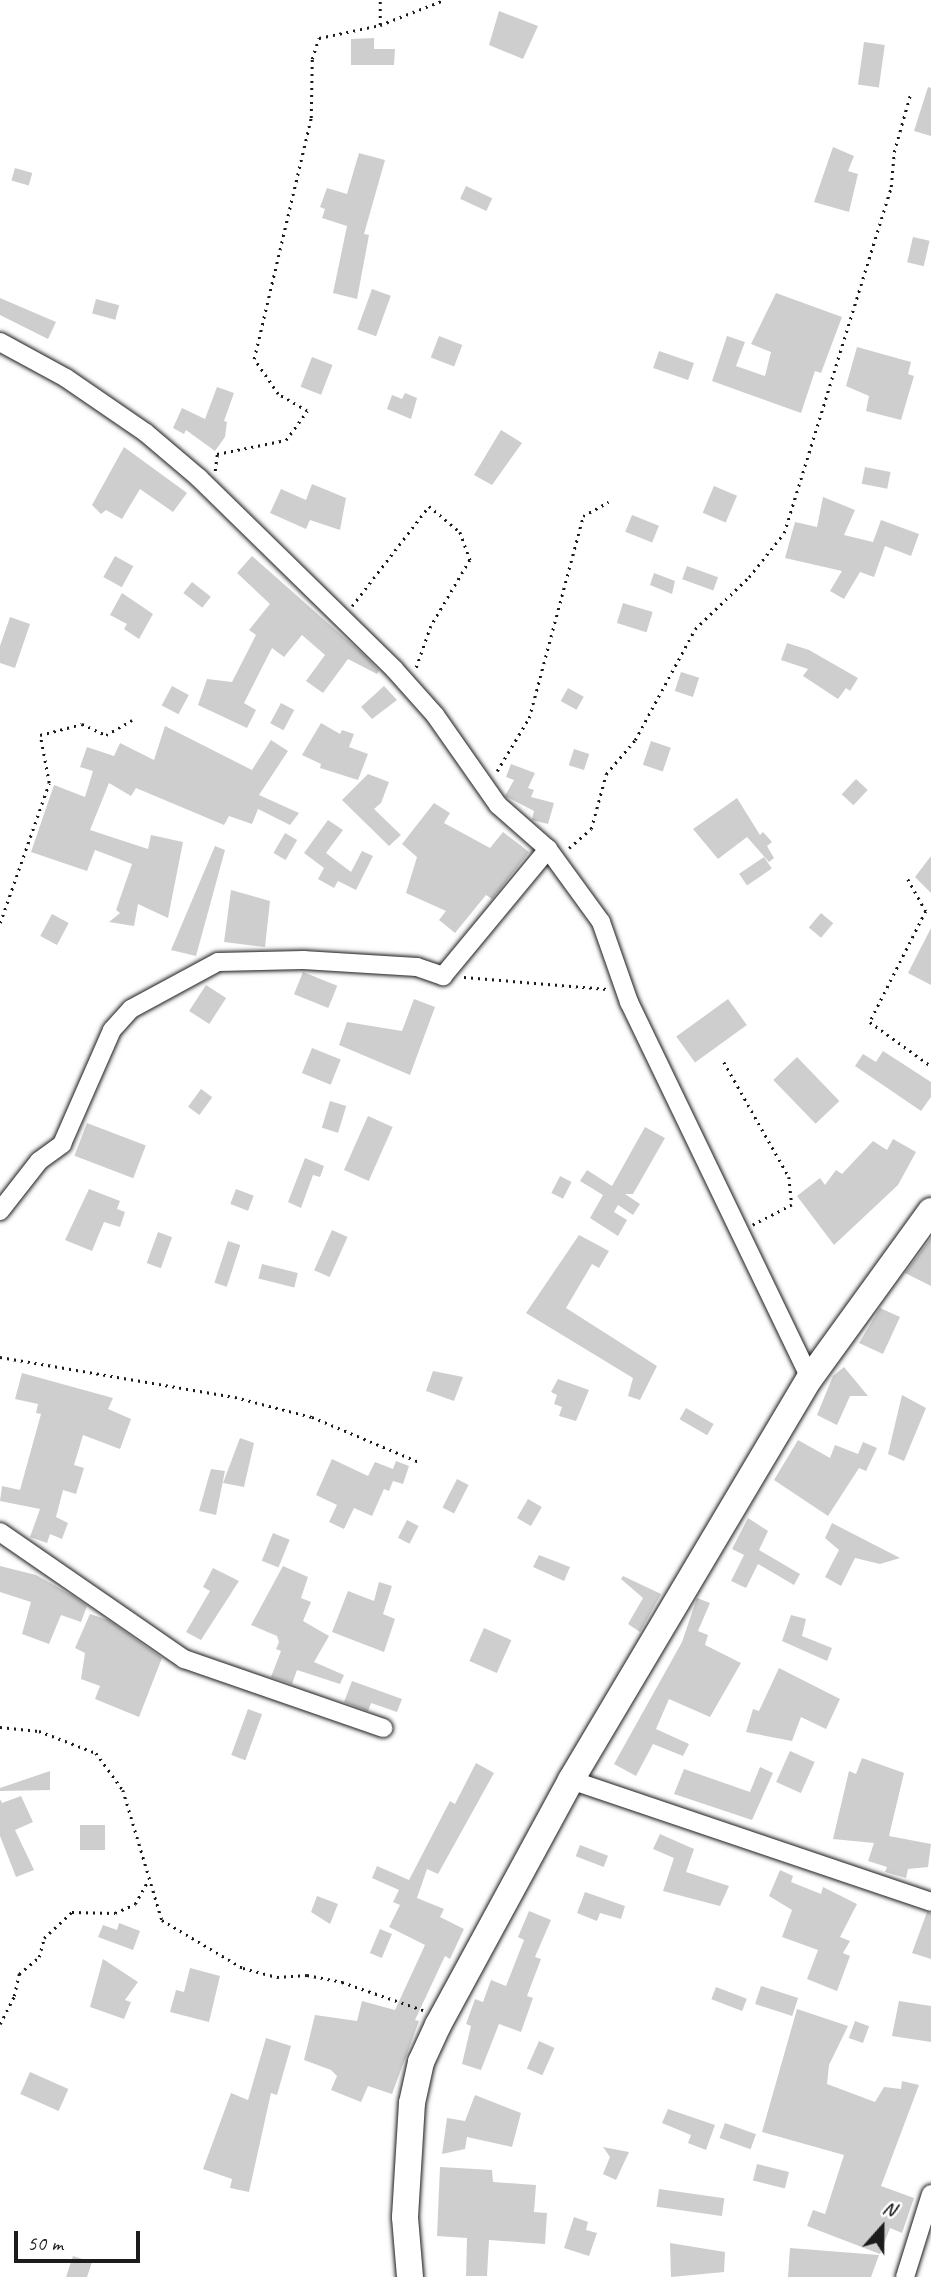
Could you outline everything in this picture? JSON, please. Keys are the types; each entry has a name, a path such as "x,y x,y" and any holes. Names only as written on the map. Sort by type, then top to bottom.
{"main road":[{"path":"410,2277 405,2217 412,2103 421,2062 442,2018 571,1780 810,1378 931,1211"}],"street":[{"path":"0,342 66,378 146,433 212,491 343,617 409,686 486,789 552,854 601,922 624,989 810,1378"},
{"path":"0,1211 39,1161 62,1144 120,1020 170,987 218,962 303,960 417,967 443,976 552,854"},
{"path":"0,1532 184,1659 383,1728"},
{"path":"571,1780 931,1902"},
{"path":"905,2277 931,2194"}],"path":[{"path":"380,0 380,25"},
{"path":"212,491 217,454 286,440 307,411 278,394 254,359 311,118 312,59 319,38 380,25 444,0"},
{"path":"552,854 591,829 606,774 635,740 695,629 749,577 784,533 891,187 894,152 911,92"},
{"path":"486,789 529,718 583,516 608,502"},
{"path":"343,617 429,506 460,532 470,560 431,626 409,686"},
{"path":"0,923 48,783 40,735 82,724 106,735 132,720"},
{"path":"908,879 926,911 870,1022 931,1066"},
{"path":"443,976 624,989"},
{"path":"724,1062 789,1177 792,1205 739,1232"},
{"path":"0,1357 248,1401 312,1417 419,1462"},
{"path":"0,1727 39,1731 96,1753 123,1790 148,1882 162,1920 243,1968 277,1977 307,1975 342,1982 442,2018"},
{"path":"0,2024 14,1996 19,1974 39,1957 44,1938 72,1912 115,1913 135,1905 148,1882"}],"building":[{"path":"499,11 538,26 523,59 489,45"},
{"path":"374,38 374,49 395,49 394,65 351,65 351,39"},
{"path":"864,42 885,45 879,88 858,85"},
{"path":"928,87 931,88 931,136 914,131"},
{"path":"833,147 854,156 848,171 858,174 849,212 814,202"},
{"path":"359,153 385,160 364,234 369,235 357,299 333,293 347,226 322,218 325,209 320,207 327,188 347,194"},
{"path":"15,168 32,173 29,185 11,180"},
{"path":"466,186 492,198 486,211 460,199"},
{"path":"913,237 930,241 924,266 907,262"},
{"path":"372,289 391,296 376,336 357,329"},
{"path":"776,293 842,317 821,373 815,371 801,413 712,381 727,336 745,342 736,366 765,376 771,352 751,344"},
{"path":"0,298 56,322 48,339 0,315"},
{"path":"96,299 119,305 115,320 92,313"},
{"path":"439,336 462,345 454,366 431,357"},
{"path":"857,347 911,362 908,374 914,376 901,420 866,411 869,396 846,386"},
{"path":"659,351 694,363 688,380 653,368"},
{"path":"312,357 333,365 321,395 301,387"},
{"path":"217,387 234,393 224,421 227,422 225,437 215,451 186,430 184,434 173,428 182,408 205,419"},
{"path":"405,393 417,398 411,419 387,409 392,395 402,399"},
{"path":"501,430 522,443 492,485 474,475"},
{"path":"124,447 187,493 173,512 140,489 122,519 106,510 101,514 92,505"},
{"path":"865,467 891,472 887,489 862,484"},
{"path":"312,484 346,498 340,530 310,520 306,529 270,513 281,489 306,500"},
{"path":"714,486 737,496 726,522 703,513"},
{"path":"823,497 855,510 844,535 873,542 881,520 919,534 911,556 885,546 874,577 860,572 844,599 830,591 842,571 785,558 795,522 817,527"},
{"path":"632,515 659,526 652,543 625,532"},
{"path":"115,556 133,566 122,587 103,577"},
{"path":"252,556 379,671 377,674 348,659 323,693 306,681 325,655 302,635 284,657 272,648 244,703 256,710 247,728 198,705 207,679 232,682 256,635 249,630 270,604 237,573"},
{"path":"687,566 718,577 713,590 682,579"},
{"path":"654,573 675,581 672,594 650,585"},
{"path":"192,582 211,597 202,608 183,593"},
{"path":"122,593 153,614 139,639 124,629 127,624 110,615"},
{"path":"623,603 653,612 647,632 617,623"},
{"path":"10,617 30,624 15,668 0,663 0,646"},
{"path":"787,643 809,650 858,678 850,691 846,688 838,699 803,676 808,669 781,660"},
{"path":"681,672 699,678 693,697 675,691"},
{"path":"172,686 189,695 178,714 162,705"},
{"path":"384,686 397,700 372,719 361,707"},
{"path":"568,688 584,697 576,710 561,701"},
{"path":"281,703 294,710 283,730 270,723"},
{"path":"321,723 340,734 342,730 354,734 349,747 368,754 358,780 320,768 321,764 302,755"},
{"path":"165,726 252,770 271,740 288,751 259,795 299,813 290,825 258,809 252,824 229,816 224,825 136,788 131,796 109,783 90,830 148,849 151,835 183,842 168,918 138,904 134,926 109,922 120,913 116,910 132,864 95,850 87,871 31,852 54,785 85,797 93,771 80,767 87,747 114,756 120,743 154,760"},
{"path":"651,741 671,748 663,771 643,765"},
{"path":"574,749 589,754 584,770 569,765"},
{"path":"511,764 535,773 528,788 534,790 531,797 554,803 548,824 532,820 534,811 505,796 514,780 506,777"},
{"path":"368,774 389,782 381,803 374,809 401,835 389,846 342,800"},
{"path":"856,779 868,790 853,805 842,794"},
{"path":"737,798 760,835 763,832 772,842 767,846 774,858 769,862 747,837 718,859 693,829"},
{"path":"434,803 450,813 444,823 490,848 503,832 529,852 492,899 486,895 455,933 439,920 446,911 406,893 417,857 402,844"},
{"path":"328,820 343,830 326,853 351,872 362,851 373,856 356,890 338,881 334,888 318,879 324,868 304,853"},
{"path":"285,833 297,840 286,860 274,853"},
{"path":"215,846 225,850 196,956 171,950"},
{"path":"931,856 931,893 915,877"},
{"path":"764,857 772,869 747,885 739,874"},
{"path":"231,890 270,901 265,947 224,942"},
{"path":"821,913 833,923 821,938 809,928"},
{"path":"52,914 69,923 57,945 40,936"},
{"path":"931,928 931,985 908,973"},
{"path":"303,972 337,986 328,1008 294,994"},
{"path":"206,985 226,998 209,1024 189,1011"},
{"path":"414,999 435,1007 410,1075 339,1045 347,1022 402,1031"},
{"path":"728,999 747,1025 695,1063 676,1037"},
{"path":"312,1048 341,1060 331,1085 302,1073"},
{"path":"883,1051 931,1082 931,1097 921,1111 855,1066 863,1054 876,1062"},
{"path":"797,1057 839,1101 816,1124 773,1080"},
{"path":"201,1089 212,1097 199,1115 188,1107"},
{"path":"330,1101 346,1106 338,1133 322,1128"},
{"path":"368,1116 393,1127 369,1181 344,1170"},
{"path":"87,1123 146,1146 133,1178 74,1156"},
{"path":"645,1127 665,1138 633,1194 625,1194 640,1204 633,1215 618,1205 614,1212 627,1220 618,1236 590,1218 603,1195 580,1181 587,1170 612,1186"},
{"path":"893,1139 916,1152 898,1185 834,1245 797,1196 820,1178 825,1185 836,1170 842,1174 873,1141 887,1150"},
{"path":"305,1158 324,1166 320,1177 313,1175 301,1208 288,1202"},
{"path":"560,1176 572,1182 563,1199 551,1193"},
{"path":"89,1189 120,1201 117,1209 125,1212 120,1227 104,1222 92,1251 65,1240"},
{"path":"236,1189 254,1196 248,1211 230,1204"},
{"path":"332,1230 348,1237 330,1277 314,1270"},
{"path":"158,1232 172,1237 161,1268 147,1263"},
{"path":"579,1235 609,1251 599,1268 592,1264 566,1308 657,1366 640,1400 628,1396 633,1378 526,1313"},
{"path":"931,1238 931,1286 905,1273"},
{"path":"228,1241 240,1245 227,1287 214,1283"},
{"path":"262,1264 298,1273 294,1288 258,1279"},
{"path":"880,1308 900,1317 883,1354 859,1343"},
{"path":"844,1367 868,1396 850,1396 837,1425 817,1415 833,1376"},
{"path":"433,1371 463,1377 454,1401 426,1391"},
{"path":"22,1373 113,1398 108,1409 131,1419 120,1449 83,1435 74,1465 84,1468 76,1494 63,1490 56,1517 68,1523 62,1539 50,1534 47,1543 30,1537 40,1509 0,1501 2,1486 20,1490 41,1414 36,1413 38,1404 15,1399"},
{"path":"558,1379 589,1390 576,1421 559,1416 562,1407 554,1404 557,1395 551,1392"},
{"path":"902,1395 926,1408 904,1461 888,1454"},
{"path":"686,1408 714,1424 707,1435 680,1419"},
{"path":"240,1438 254,1443 244,1487 223,1483"},
{"path":"798,1440 830,1458 835,1445 858,1454 863,1442 877,1448 866,1471 859,1468 828,1516 774,1480"},
{"path":"332,1459 368,1476 375,1462 393,1469 396,1461 409,1466 403,1484 393,1481 389,1491 384,1489 372,1516 354,1508 344,1529 329,1522 337,1505 316,1495"},
{"path":"211,1469 225,1471 216,1515 199,1511"},
{"path":"457,1479 469,1485 454,1513 442,1508"},
{"path":"528,1499 542,1507 531,1526 517,1518"},
{"path":"748,1518 768,1531 759,1550 800,1574 794,1585 758,1564 746,1588 731,1581 744,1555 732,1549"},
{"path":"407,1520 419,1526 410,1544 398,1538"},
{"path":"832,1523 900,1558 880,1564 855,1558 841,1586 825,1577 839,1550 825,1538"},
{"path":"273,1533 290,1540 278,1568 262,1561"},
{"path":"539,1555 570,1567 564,1581 533,1567"},
{"path":"0,1566 36,1575 73,1596 87,1606 81,1622 61,1615 49,1644 22,1634 31,1602 0,1592"},
{"path":"283,1566 308,1577 301,1598 311,1602 303,1621 329,1636 314,1662 344,1675 340,1684 297,1670 292,1684 271,1677 281,1651 276,1649 279,1642 277,1636 251,1625"},
{"path":"213,1568 239,1581 201,1640 186,1632 210,1591 203,1587"},
{"path":"623,1576 661,1594 640,1632 628,1624 643,1598 621,1579"},
{"path":"379,1582 392,1586 383,1614 395,1619 384,1652 332,1632 348,1591 374,1601"},
{"path":"697,1598 710,1603 698,1631 708,1635 705,1645 741,1663 710,1717 669,1699 656,1729 689,1744 683,1756 653,1744 636,1776 614,1764 682,1642"},
{"path":"90,1614 108,1620 162,1658 139,1717 95,1699 100,1686 81,1679 85,1653 75,1648"},
{"path":"791,1615 806,1619 802,1636 832,1648 827,1661 782,1641"},
{"path":"484,1628 511,1640 497,1673 469,1661"},
{"path":"779,1668 840,1699 826,1729 801,1717 792,1741 746,1732 753,1709 759,1711"},
{"path":"352,1681 402,1699 397,1712 371,1703 368,1711 344,1702"},
{"path":"248,1709 262,1714 245,1760 231,1755"},
{"path":"790,1751 815,1762 801,1793 776,1782"},
{"path":"862,1758 904,1773 889,1836 931,1844 928,1867 908,1869 906,1878 885,1872 887,1867 868,1861 874,1843 833,1839 849,1771 856,1774"},
{"path":"476,1763 494,1773 438,1874 427,1869 417,1898 444,1909 440,1917 464,1929 450,1959 445,1956 415,2020 419,2021 392,2094 368,2086 361,2102 331,2090 337,2076 331,2070 304,2060 315,2015 357,2021 362,2001 395,2010 425,1945 389,1927 400,1905 393,1902 399,1890 372,1878 377,1866 409,1880 450,1801 455,1804"},
{"path":"760,1767 773,1773 752,1820 674,1794 684,1769 750,1792"},
{"path":"50,1771 50,1790 0,1791 0,1788"},
{"path":"21,1796 33,1822 15,1830 34,1870 16,1877 0,1836 0,1799 2,1803"},
{"path":"80,1825 105,1825 105,1850 80,1850"},
{"path":"660,1834 694,1849 686,1872 729,1886 720,1906 663,1891 674,1858 653,1849"},
{"path":"580,1845 608,1856 604,1867 576,1856"},
{"path":"780,1870 793,1876 791,1882 821,1894 823,1887 857,1904 840,1937 850,1941 843,1953 850,1956 837,1991 807,1979 818,1950 782,1937 792,1910 769,1896"},
{"path":"585,1892 625,1906 621,1919 600,1913 597,1921 577,1913"},
{"path":"317,1896 338,1904 330,1924 311,1912"},
{"path":"529,1911 551,1920 535,1957 541,1959 527,1996 533,1998 521,2032 499,2024 481,2070 462,2064 471,2026 466,2024 475,1999 483,2002 491,1980 506,1986 524,1940 518,1937"},
{"path":"927,1912 931,1913 931,1959 912,1953"},
{"path":"119,1923 140,1931 133,1950 98,1937 103,1925 117,1930"},
{"path":"380,1929 392,1934 382,1958 370,1953"},
{"path":"103,1959 138,1982 125,2000 131,2002 124,2019 90,2007"},
{"path":"190,1968 220,1976 209,2022 170,2012 176,1990 184,1992"},
{"path":"761,1986 798,1998 792,2016 755,2004"},
{"path":"716,1987 747,1999 742,2011 711,1999"},
{"path":"899,2001 931,2006 931,2042 892,2036"},
{"path":"797,2009 848,2026 829,2065 827,2084 875,2102 884,2087 901,2089 902,2081 919,2085 881,2186 914,2198 902,2233 890,2228 880,2254 807,2226 813,2210 825,2214 844,2155 762,2132"},
{"path":"855,2021 869,2026 863,2043 849,2038"},
{"path":"266,2038 291,2046 277,2095 271,2093 249,2192 230,2188 232,2179 203,2169 231,2093 248,2100"},
{"path":"539,2041 555,2048 542,2075 527,2068"},
{"path":"30,2072 68,2089 59,2111 20,2094"},
{"path":"475,2095 521,2113 512,2147 467,2137 465,2149 442,2154 447,2118 465,2121"},
{"path":"668,2109 715,2125 706,2150 688,2143 691,2135 662,2123"},
{"path":"725,2123 756,2134 751,2149 720,2138"},
{"path":"603,2147 629,2152 616,2180 603,2174 610,2157"},
{"path":"757,2164 789,2172 785,2188 753,2180"},
{"path":"440,2167 492,2170 493,2182 536,2185 534,2212 547,2213 545,2244 489,2240 487,2276 466,2276 467,2238 437,2236"},
{"path":"659,2189 724,2198 722,2216 656,2207"},
{"path":"574,2217 588,2222 586,2230 597,2233 589,2256 564,2248"},
{"path":"670,2243 725,2252 724,2272 671,2277"},
{"path":"790,2248 879,2255 871,2277 788,2277"},
{"path":"73,2256 92,2262 87,2277 66,2277"}]}
